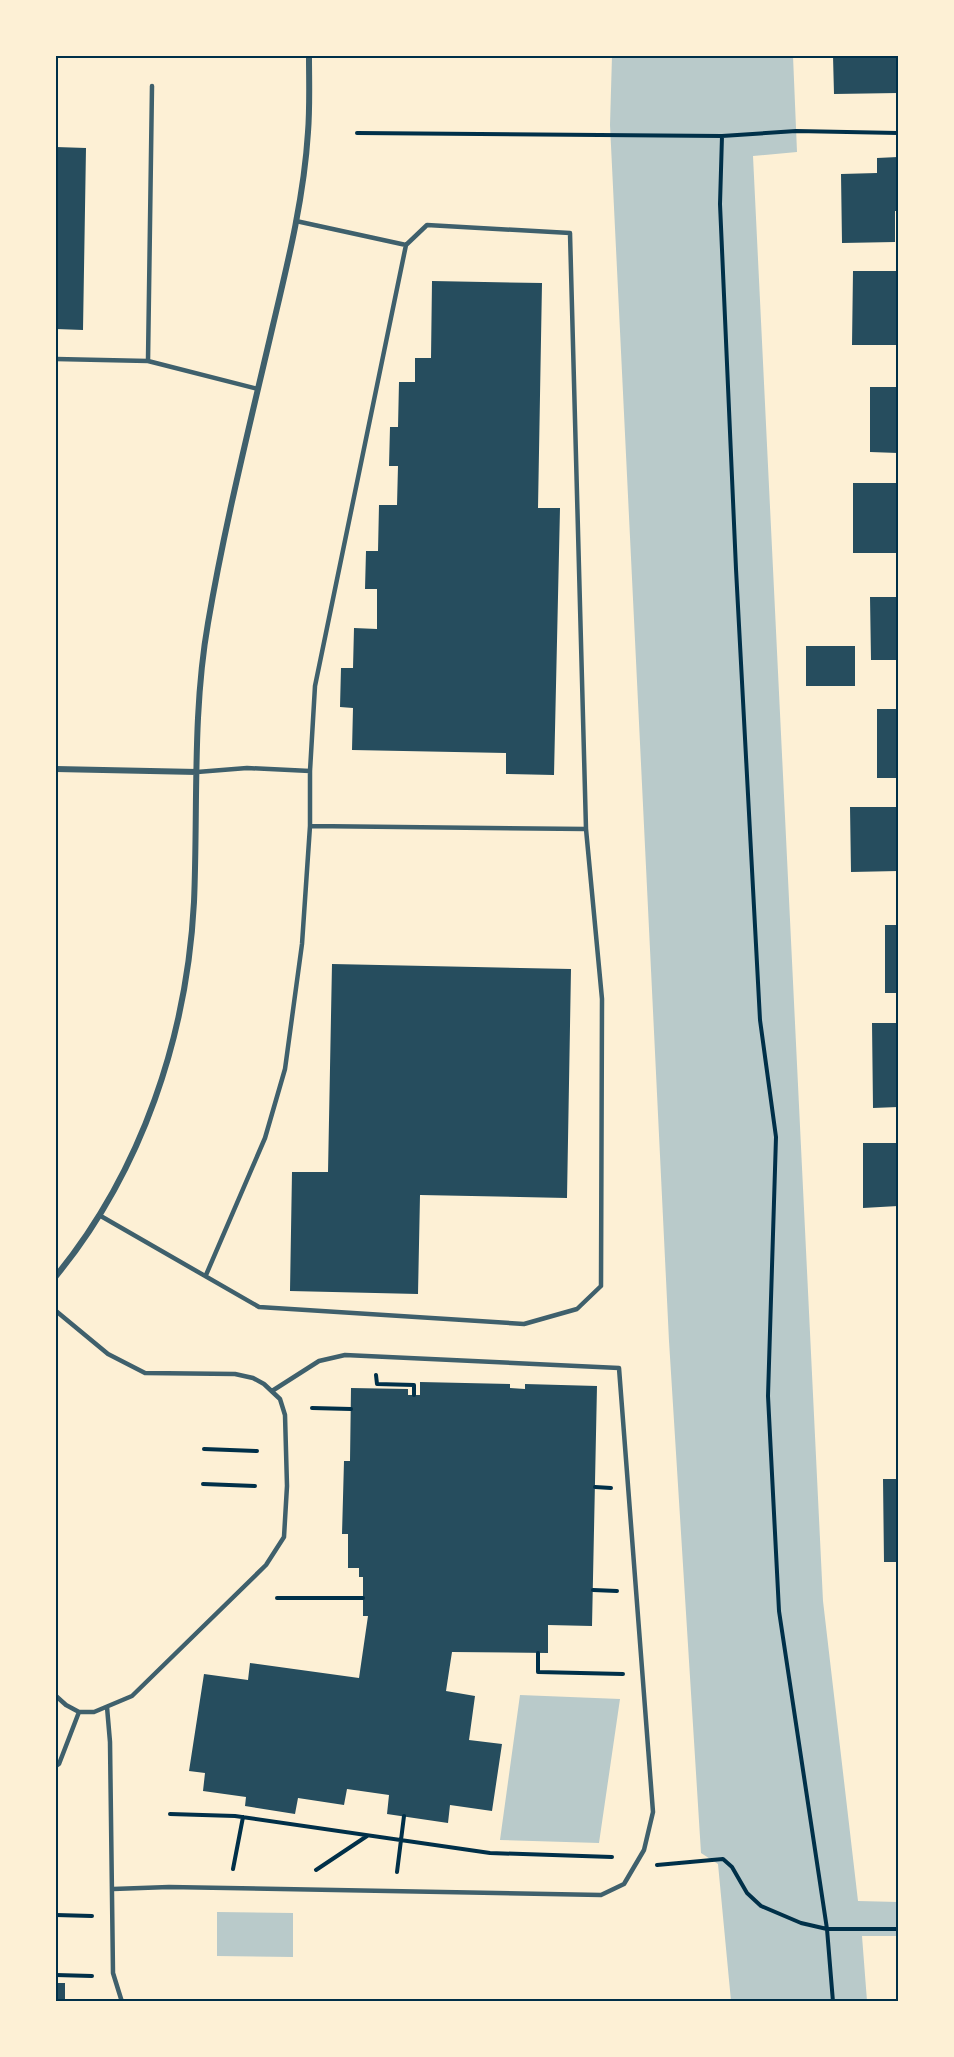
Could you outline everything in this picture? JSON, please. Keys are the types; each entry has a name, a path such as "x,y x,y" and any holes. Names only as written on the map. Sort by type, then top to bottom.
{"street":[{"path":"56,1276 99,1215 141,1135 161,1082 177,1026 188,967 194,903 199,705 207,627 221,552 296,221 309,132 309,56"},
{"path":"56,769 197,772"}],"lane":[{"path":"148,361 152,86"},
{"path":"296,221 406,245"},
{"path":"99,1215 259,1307 524,1323 577,1309 602,1286 602,999 586,829 570,233 427,225 406,245 315,686 310,771 310,826 302,944 285,1069 265,1137 206,1275"},
{"path":"56,359 148,361 258,390"},
{"path":"197,772 247,768 310,771"},
{"path":"310,826 586,829"},
{"path":"56,1311 108,1354 145,1372 235,1374 253,1378 264,1384 280,1399 285,1415 287,1486 284,1537 266,1565 132,1696 94,1712 79,1712 66,1706 56,1695"},
{"path":"113,1889 169,1887 601,1895 624,1884 644,1850 653,1812 619,1368 345,1355 319,1361 272,1391"},
{"path":"107,1707 110,1742 113,1973 122,2001"},
{"path":"56,1766 59,1764 79,1712"}],"path":[{"path":"357,133 722,136 796,131 898,133"},
{"path":"722,136 721,216 736,569 760,1020 776,1137 768,1396 779,1611 827,1929 833,2001"},
{"path":"376,1371 377,1384 414,1385 414,1395"},
{"path":"312,1408 351,1409"},
{"path":"204,1449 257,1452"},
{"path":"203,1484 255,1486"},
{"path":"593,1590 621,1592"},
{"path":"277,1599 363,1598"},
{"path":"538,1653 538,1672 623,1674"},
{"path":"170,1814 243,1817 490,1853 612,1857"},
{"path":"396,1879 404,1816"},
{"path":"232,1876 243,1817"},
{"path":"315,1871 368,1836"},
{"path":"647,1866 723,1859 732,1867 747,1893 761,1906 801,1923 827,1929 898,1929"},
{"path":"56,1916 92,1916"},
{"path":"56,1975 92,1976"}],"shaded area":[{"path":"612,56 793,56 797,152 753,156 823,1601 858,1901 898,1902 898,1936 862,1936 867,2001 731,2001 718,1864 701,1853 669,1341 610,125"},
{"path":"520,1695 620,1699 599,1843 500,1840"},
{"path":"217,1912 293,1913 293,1957 217,1956"}],"building":[{"path":"833,56 897,56 898,93 834,94"},
{"path":"56,147 86,148 83,330 56,329"},
{"path":"898,157 898,211 895,211 895,242 842,243 841,174 877,173 877,158"},
{"path":"853,271 898,271 898,345 852,345"},
{"path":"432,281 542,283 538,508 560,508 554,775 506,774 506,753 352,750 353,708 340,707 341,668 353,668 354,628 377,629 377,589 365,589 366,551 378,551 379,505 397,505 398,466 389,466 390,427 398,427 399,382 415,382 415,358 431,358"},
{"path":"870,387 898,387 898,453 870,452"},
{"path":"853,483 898,483 898,553 853,553"},
{"path":"870,597 898,597 898,660 871,660"},
{"path":"806,646 855,646 855,686 806,686"},
{"path":"877,709 898,709 898,778 877,778"},
{"path":"850,807 898,807 898,871 851,872"},
{"path":"885,925 898,925 898,993 885,993"},
{"path":"332,964 571,969 567,1198 420,1195 418,1294 290,1291 292,1172 328,1172"},
{"path":"872,1023 898,1023 898,1107 873,1108"},
{"path":"863,1143 898,1143 898,1206 863,1208"},
{"path":"420,1382 510,1384 510,1388 525,1389 525,1384 597,1386 592,1626 548,1625 548,1653 452,1652 446,1691 475,1696 469,1740 502,1744 492,1811 450,1805 448,1823 387,1814 389,1795 347,1789 344,1805 298,1798 295,1814 245,1806 246,1797 203,1791 205,1773 189,1771 204,1674 248,1680 250,1663 359,1678 368,1616 363,1616 363,1577 359,1577 359,1568 348,1568 348,1534 342,1534 344,1461 350,1461 351,1388 408,1389 408,1395 420,1395"},
{"path":"883,1479 898,1479 898,1562 884,1562"},
{"path":"897,1731 898,1765 896,1765"},
{"path":"56,1983 65,1983 65,2002 56,2002"}]}
